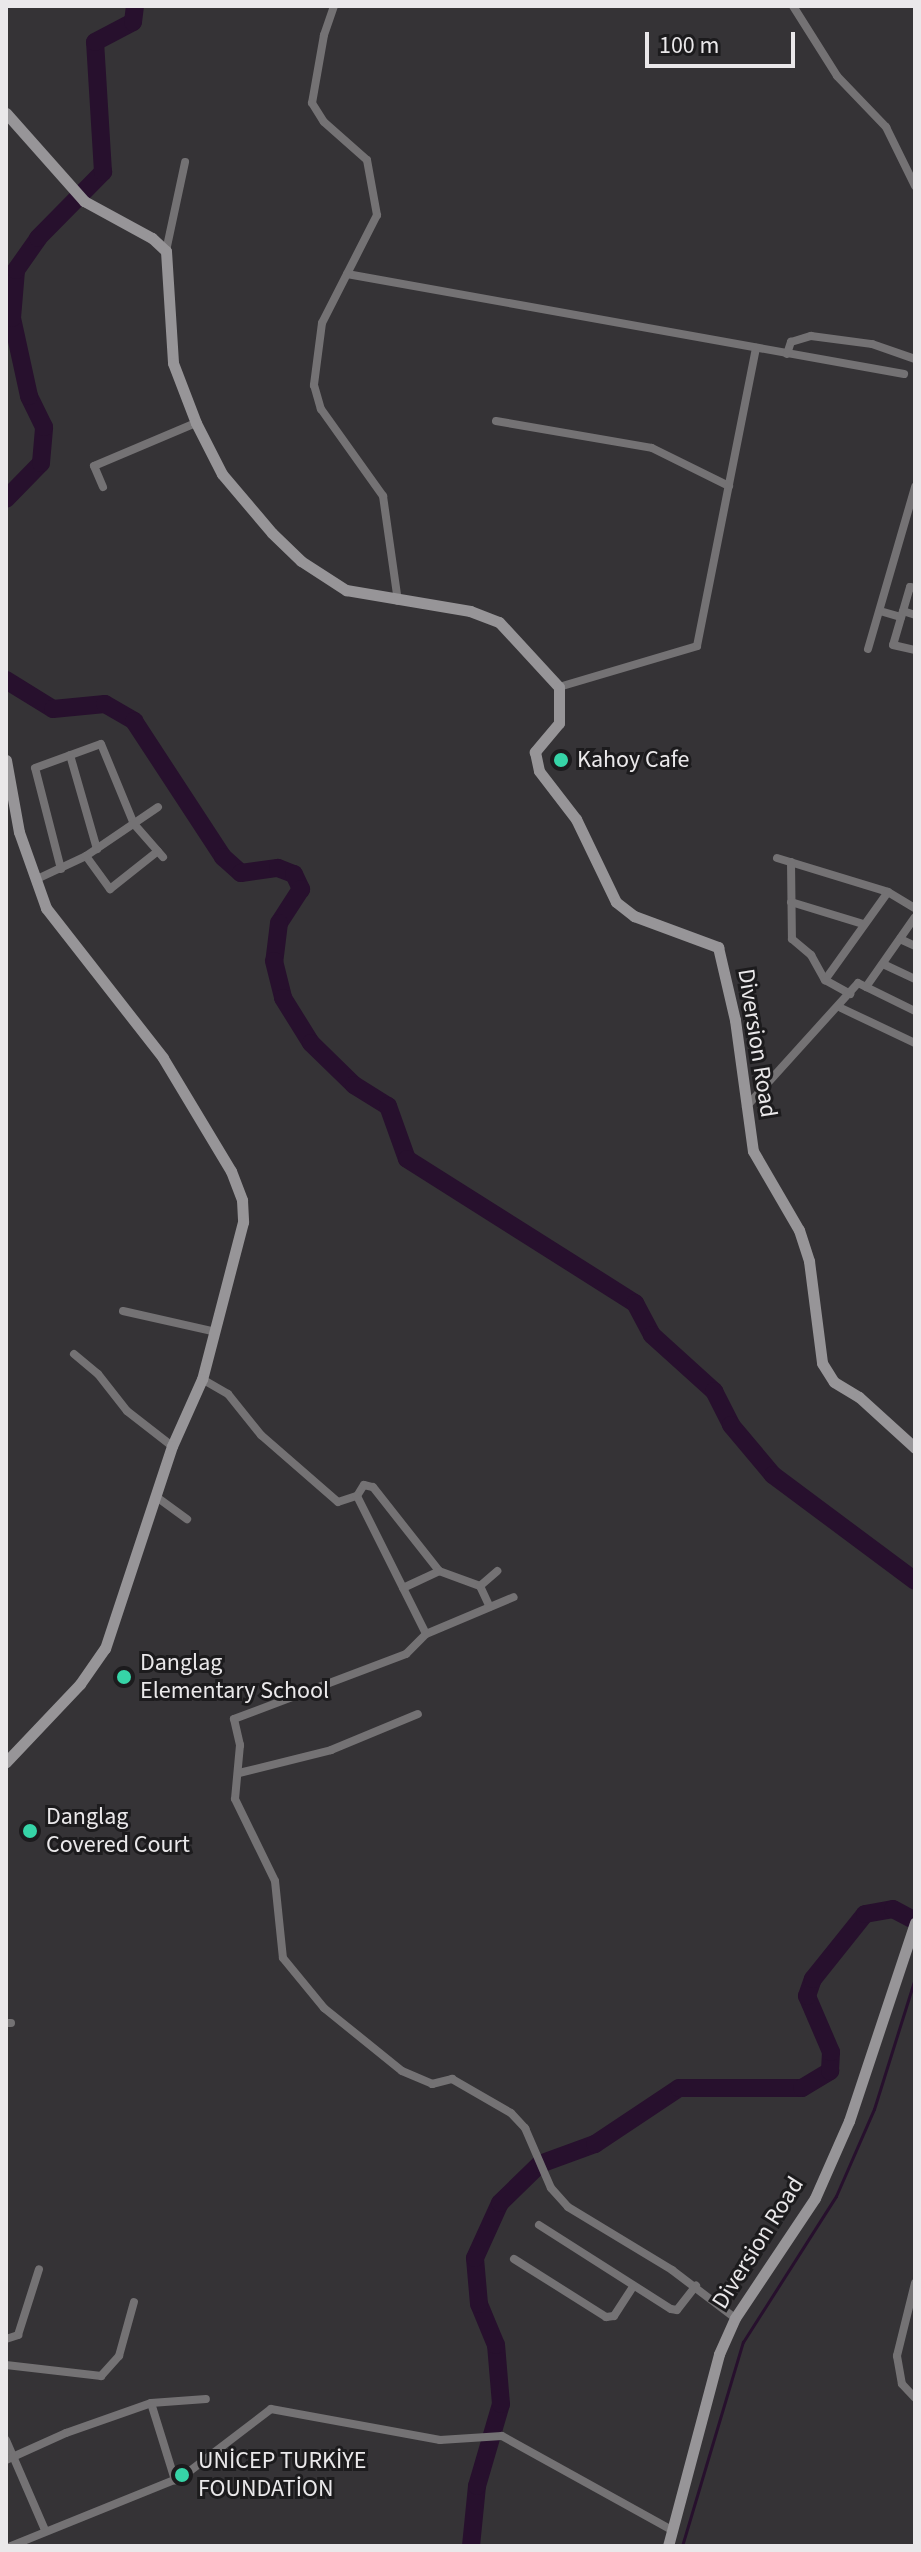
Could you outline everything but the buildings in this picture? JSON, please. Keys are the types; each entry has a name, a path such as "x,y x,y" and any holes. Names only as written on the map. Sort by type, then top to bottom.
{"street":[{"path":"334,6 324,35 312,103 324,122 359,148 378,198 368,241 347,274 316,342 314,385 321,409 383,496 398,601"},
{"path":"793,6 837,76 886,127 915,186"},
{"path":"6,113 84,201 152,238 166,251"},
{"path":"185,162 166,251 173,363 196,423 222,474 301,561 346,590 470,611 499,622 559,687 697,646 756,348"},
{"path":"347,274 904,374"},
{"path":"787,354 791,342 811,336 872,344 915,359"},
{"path":"496,421 652,448 729,486"},
{"path":"103,487 94,466 196,423"},
{"path":"868,649 915,487"},
{"path":"915,588 910,587 893,645 915,650"},
{"path":"880,611 915,615"},
{"name":"Diversion Road","path":"559,687 559,723 535,752 539,771 576,819 616,902 634,916 718,947 735,1020 753,1151 793,1218 809,1261 822,1363 834,1382 859,1397 915,1448"},
{"path":"61,869 35,768 101,744 134,824 160,854 110,889 86,856"},
{"path":"70,755 97,849"},
{"path":"6,760 19,832 46,908 155,1046 231,1171 242,1200 243,1222 202,1379 172,1446 138,1555 94,1668 6,1762"},
{"path":"37,879 86,856 158,807"},
{"path":"777,858 888,892 915,908"},
{"path":"791,862 792,939 811,955 825,980 850,994"},
{"path":"825,980 888,892"},
{"path":"791,902 863,924"},
{"path":"866,987 915,917"},
{"path":"900,939 915,946"},
{"path":"883,964 915,979"},
{"path":"746,1107 841,1008 858,983 915,1011"},
{"path":"841,1008 915,1043"},
{"path":"123,1311 216,1332"},
{"path":"74,1354 98,1374 127,1411 172,1446"},
{"path":"202,1379 228,1394 261,1435 338,1502 357,1496 364,1485 373,1487 439,1571 480,1586 490,1607"},
{"path":"357,1496 426,1634"},
{"path":"158,1498 187,1519"},
{"path":"403,1588 439,1571"},
{"path":"480,1586 497,1571"},
{"path":"514,1597 426,1634 406,1654 234,1719 239,1773 235,1799 275,1881 279,1942 291,1973 352,2033 411,2077 432,2084 452,2079 511,2113 525,2128 544,2173 568,2207 696,2286 735,2318"},
{"path":"239,1773 331,1750 418,1714"},
{"name":"Diversion Road","path":"668,2546 696,2427 735,2318 815,2198 849,2121 915,1923"},
{"path":"539,2225 633,2287 677,2310 696,2286"},
{"path":"514,2259 606,2317 614,2316 633,2287"},
{"path":"6,2339 18,2335 39,2269"},
{"path":"915,2283 897,2356 902,2384 915,2398"},
{"path":"6,2365 101,2376 119,2356 134,2302"},
{"path":"10,2459 66,2433 151,2403 206,2399"},
{"path":"151,2403 175,2480"},
{"path":"11,2546 175,2480 271,2409 440,2440 487,2433 502,2436 670,2529"},
{"path":"6,2440 10,2459 45,2530"}],"waterway":[{"path":"6,499 41,463 44,427 29,396 12,318 16,270 38,238 103,172 95,42 133,22 135,6"},
{"path":"6,680 53,709 105,704 134,721 223,857 241,873 278,868 294,874 301,889 279,923 274,961 283,998 311,1043 354,1085 388,1106 407,1159 635,1303 652,1335 714,1391 731,1425 773,1475 915,1581"},
{"path":"471,2546 477,2486 501,2404 496,2345 479,2304 475,2258 500,2203 540,2164 595,2144 679,2088 802,2088 830,2071 831,2052 807,1996 813,1979 865,1914 893,1909 912,1919"},
{"path":"682,2546 743,2342 836,2196 874,2109 915,1978"}],"place":[{"name":"Kahoy Cafe","path":"561,760"},
{"name":"Danglag Elementary School","path":"124,1677"},
{"name":"Danglag Covered Court","path":"30,1831"},
{"name":"UNİCEP TURKİYE FOUNDATİON","path":"182,2475"}]}
